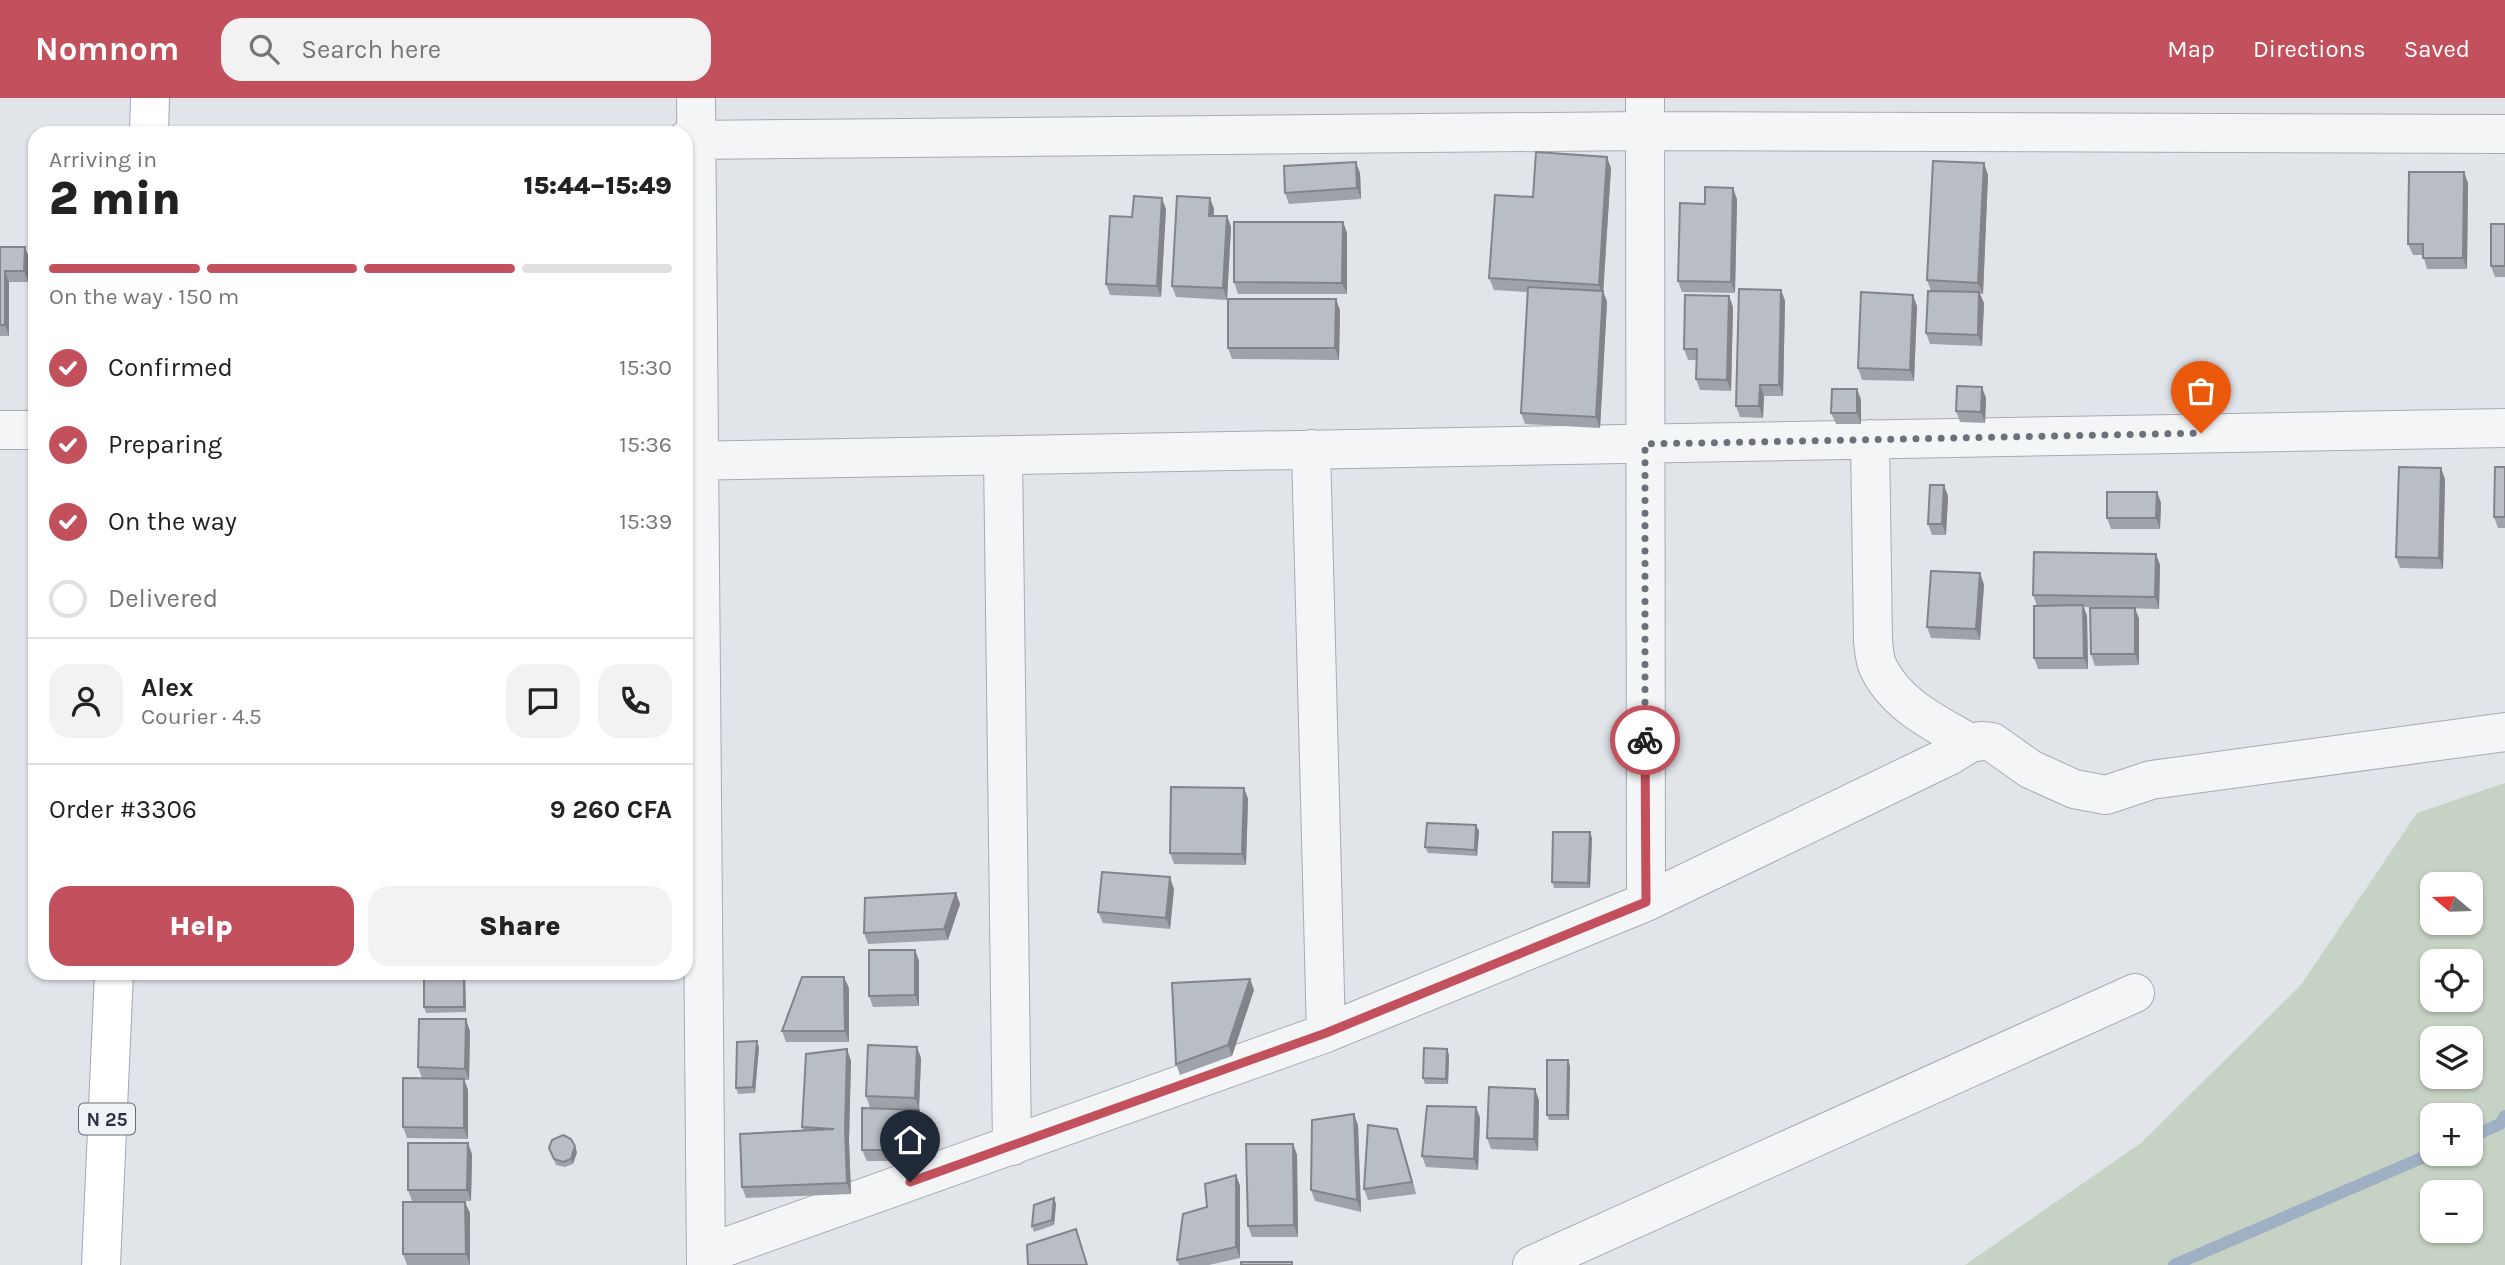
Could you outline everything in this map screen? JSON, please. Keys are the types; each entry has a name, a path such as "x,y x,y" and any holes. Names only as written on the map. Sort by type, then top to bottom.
{"main road":[{"path":"149,126 150,98"},
{"name":"N 25","path":"101,1265 114,980"}],"street":[{"path":"693,126 696,98"},
{"path":"1645,114 1646,902"},
{"path":"693,140 1645,114 2505,134"},
{"path":"693,461 2505,428"},
{"path":"0,430 28,430"},
{"path":"1870,439 1873,640 1877,664 1888,685 1916,713 1970,743"},
{"path":"1311,449 1326,1033"},
{"path":"1003,455 1012,1146"},
{"path":"693,518 706,1260 1326,1033 1646,902 1937,762 1970,743 1992,742 2030,769 2074,789 2106,795 2151,780 2505,732"},
{"path":"1532,1265 2135,993"}],"green space":[{"path":"2505,783 2505,1265 1965,1265 2141,1143 2301,985 2417,813"}],"building":[{"path":"1536,152 1607,157 1599,285 1489,278 1495,195 1533,197"},
{"path":"1933,161 1984,163 1978,283 1927,280"},
{"path":"1356,162 1357,188 1285,193 1284,166"},
{"path":"2409,172 2464,172 2463,258 2423,258 2423,244 2408,244"},
{"path":"1705,187 1733,188 1731,282 1678,281 1680,203 1705,204"},
{"path":"1134,196 1162,198 1157,286 1106,284 1110,216 1132,217"},
{"path":"1177,196 1210,198 1209,216 1227,216 1223,288 1172,286"},
{"path":"1234,222 1343,222 1342,283 1234,282"},
{"path":"2491,224 2505,224 2505,266 2491,266"},
{"path":"0,247 25,247 24,271 5,271 5,325 0,325"},
{"path":"1528,287 1603,291 1596,417 1521,413"},
{"path":"1739,289 1781,290 1779,385 1760,385 1759,406 1736,406"},
{"path":"1928,291 1979,292 1978,335 1926,333"},
{"path":"1861,292 1913,295 1910,370 1858,368"},
{"path":"1685,295 1729,296 1727,380 1696,379 1697,349 1684,349"},
{"path":"1228,299 1336,299 1335,348 1228,348"},
{"path":"1957,386 1982,387 1981,412 1956,411"},
{"path":"1832,389 1857,389 1857,413 1831,413"},
{"path":"2399,467 2441,468 2439,558 2396,557"},
{"path":"2495,467 2505,467 2505,517 2494,517"},
{"path":"1930,485 1944,485 1942,524 1928,524"},
{"path":"2107,492 2157,492 2156,518 2107,518"},
{"path":"2034,552 2156,554 2155,597 2033,595"},
{"path":"1931,571 1980,573 1976,629 1927,627"},
{"path":"2083,605 2084,658 2034,658 2034,606"},
{"path":"2090,608 2135,608 2135,654 2091,654"},
{"path":"1171,787 1244,788 1242,854 1170,853"},
{"path":"1427,823 1476,825 1475,850 1425,847"},
{"path":"1553,832 1590,832 1588,883 1552,882"},
{"path":"1102,872 1170,877 1166,918 1098,912"},
{"path":"956,893 944,929 864,933 865,898"},
{"path":"869,950 915,950 915,995 869,996"},
{"path":"802,977 844,977 845,1031 782,1031"},
{"path":"1250,979 1228,1045 1176,1064 1172,983"},
{"path":"424,980 464,980 464,1007 424,1007"},
{"path":"419,1019 466,1019 465,1069 418,1067"},
{"path":"757,1041 753,1087 736,1088 737,1042"},
{"path":"868,1045 917,1047 915,1098 866,1096"},
{"path":"1424,1048 1447,1049 1446,1079 1423,1078"},
{"path":"847,1049 847,1183 742,1187 740,1134 834,1129 802,1127 806,1054"},
{"path":"1547,1060 1568,1060 1567,1115 1547,1115"},
{"path":"403,1078 464,1079 464,1128 403,1127"},
{"path":"1489,1087 1535,1089 1534,1139 1487,1138"},
{"path":"1427,1106 1476,1107 1474,1159 1422,1156"},
{"path":"862,1108 919,1110 918,1150 862,1150"},
{"path":"1354,1114 1357,1200 1311,1190 1312,1120"},
{"path":"1368,1125 1397,1129 1412,1182 1364,1189"},
{"path":"563,1135 571,1139 575,1146 571,1159 563,1162 554,1159 549,1148 552,1140"},
{"path":"408,1143 468,1143 467,1190 408,1190"},
{"path":"1246,1144 1293,1144 1294,1225 1248,1226"},
{"path":"1236,1175 1236,1247 1177,1260 1183,1214 1207,1207 1205,1184"},
{"path":"1054,1198 1052,1220 1032,1226 1034,1205"},
{"path":"403,1202 465,1202 466,1254 403,1254"},
{"path":"1076,1229 1087,1265 1028,1265 1027,1245"},
{"path":"1241,1262 1292,1262 1292,1265 1241,1265"}],"waterway":[{"path":"2483,1132 2500,1124 2505,1116"},
{"path":"2174,1265 2420,1159"}],"way so far":[{"path":"1645,740 1645,444 2201,433"}],"route":[{"path":"910,1182 1326,1033 1646,902 1645,740"}]}
